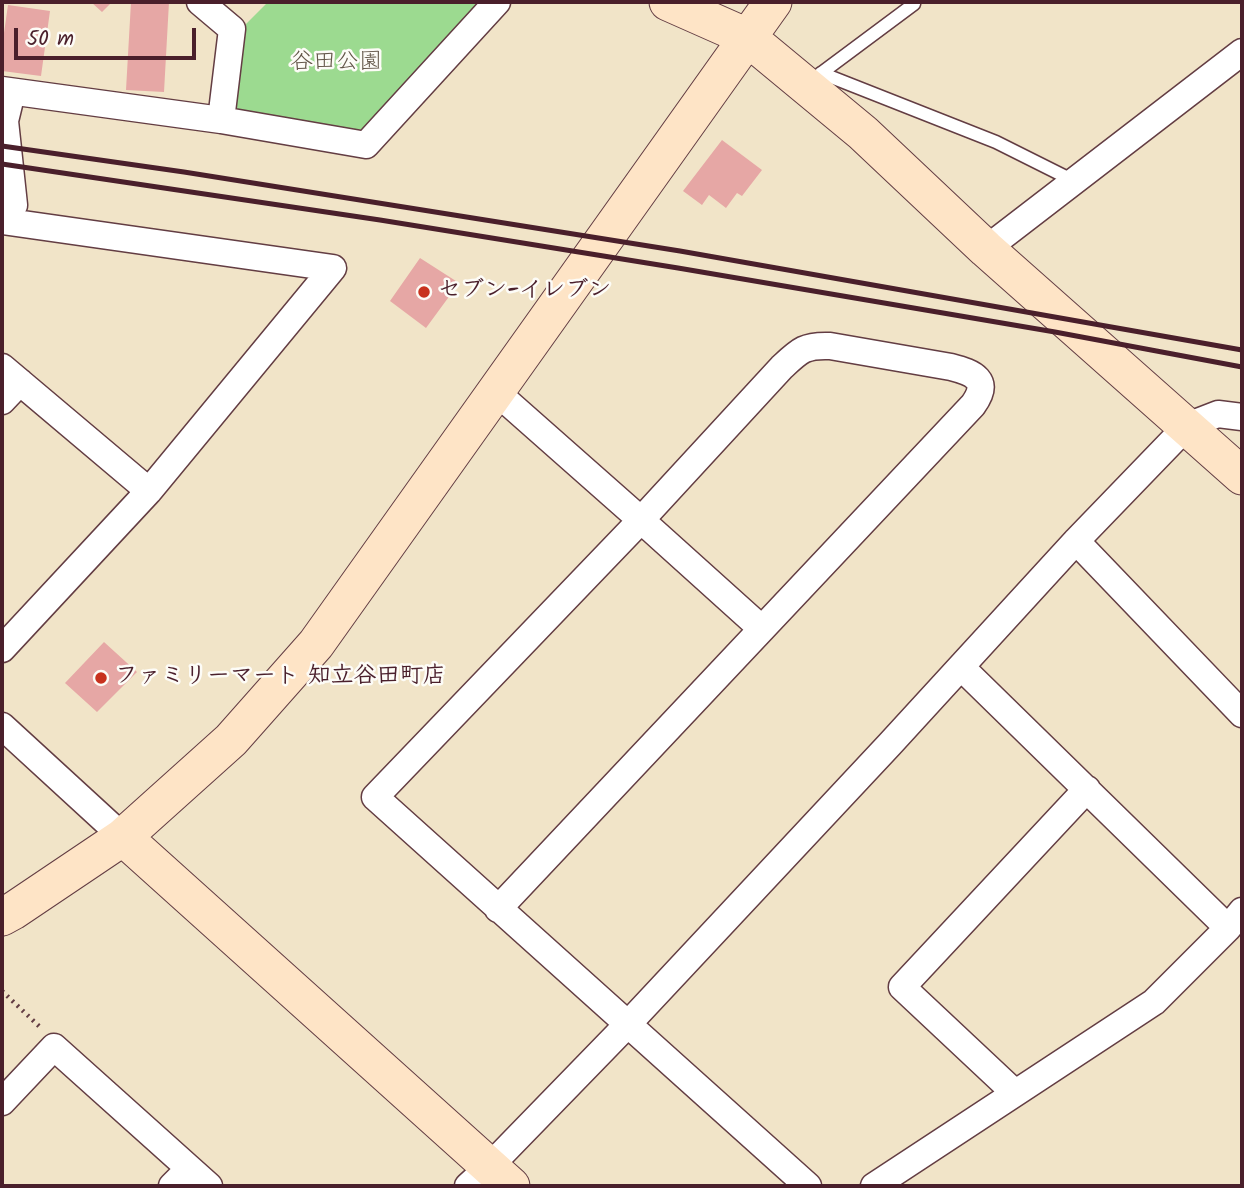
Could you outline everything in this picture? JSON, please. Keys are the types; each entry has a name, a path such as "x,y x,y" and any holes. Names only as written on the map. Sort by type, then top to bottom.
{"street":[{"path":"200,2 232,29 221,120"},
{"path":"2,220 14,205 5,121 7,91 221,120 366,145 497,2"},
{"path":"668,2 747,37 813,79 863,133 986,249 1242,476"},
{"path":"2,917 123,837 231,740 316,643 773,2"},
{"path":"986,249 1242,52"},
{"path":"2,220 333,268 149,491 2,649"},
{"path":"498,909 973,405 981,395 981,384 977,378 967,371 951,367 830,346 813,346 799,352 375,797 498,909 808,1186"},
{"path":"2,401 11,374 149,491"},
{"path":"495,391 762,629"},
{"path":"2,726 489,1180 628,1024 1076,541 1187,426 1218,414 1242,417"},
{"path":"1076,541 1242,714"},
{"path":"874,1186 1154,1002 1235,920 1087,789 961,667"},
{"path":"1015,1093 902,987 1087,789"},
{"path":"2,1102 54,1047 181,1177 209,1186"}],"lane":[{"path":"813,79 914,4"},
{"path":"813,79 996,142 1074,181"}],"path":[{"path":"2,991 50,1037 54,1047"}],"green space":[{"name":"谷田公園","path":"268,2 484,2 366,129 357,130 240,113 233,104 245,25"}],"building":[{"path":"91,2 112,2 102,12"},
{"path":"131,2 169,2 164,92 126,90"},
{"path":"8,5 50,11 41,76 2,71 2,47"},
{"path":"722,140 762,170 742,196 737,193 726,208 709,195 702,205 683,191"},
{"name":"セブン-イレブン","path":"420,258 459,283 426,328 390,301"},
{"name":"ファミリーマート 知立谷田町店","path":"104,642 137,672 97,712 65,683"}],"railway":[{"path":"2,146 184,172 680,251 1242,350"},
{"path":"2,164 380,220 678,268 1055,332 1242,367"}],"place":[{"name":"セブン-イレブン","path":"424,292"},
{"name":"ファミリーマート 知立谷田町店","path":"101,678"}]}
